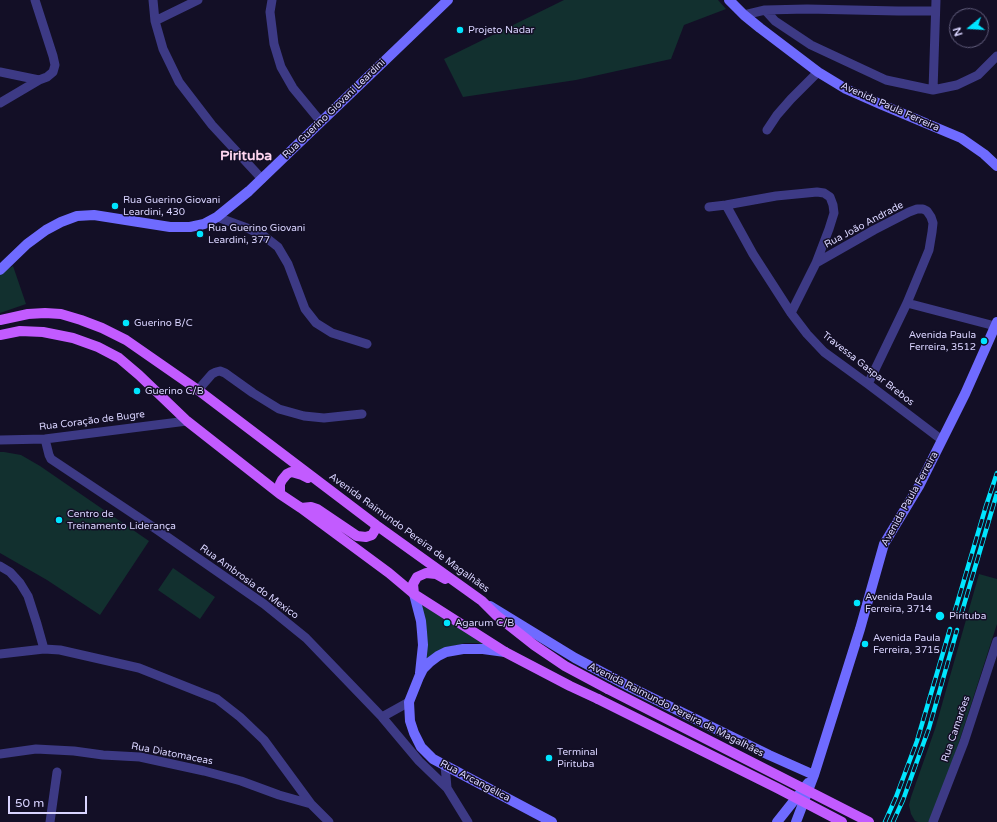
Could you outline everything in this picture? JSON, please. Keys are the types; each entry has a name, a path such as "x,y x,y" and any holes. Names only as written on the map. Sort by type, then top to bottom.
{"main road":[{"name":"Rua Guerino Giovani Leardini","path":"0,270 27,244 46,230 61,222 78,216 94,215 170,227 190,227 204,224 217,217 262,179 448,0"},
{"name":"Avenida Paula Ferreira","path":"729,0 744,15 818,72 846,89 961,138 984,154 997,166"},
{"name":"Avenida Raimundo Pereira de Magalhães","path":"0,320 28,314 61,314 102,328 126,340 198,390 376,526 482,601 496,615 564,666 869,822"},
{"name":"Avenida Paula Ferreira","path":"796,822 814,775 860,629 884,544 919,486 965,394 996,324"},
{"path":"0,335 20,331 43,332 73,338 98,347 118,358 139,375 187,421 280,494 389,573 414,594 505,652 570,686 770,784 842,822"},
{"path":"280,494 280,484 287,474 291,472 302,475 331,491"},
{"path":"301,508 311,507 317,509 357,536 366,537 372,535 376,526"},
{"path":"420,676 423,645 422,632 421,621 412,584 417,577 426,573 436,574 464,588"},
{"path":"482,601 575,658 634,690 814,775 777,822"},
{"path":"409,702 423,669 438,656 446,652 463,648 505,652"},
{"name":"Rua Arcangélica","path":"409,702 410,721 414,733 421,747 433,759 552,822"}],"street":[{"path":"0,103 39,80 47,77 53,72 55,65 53,56 35,0"},
{"path":"153,0 155,21 163,49 180,82 212,125 262,179"},
{"path":"155,21 198,0"},
{"path":"272,0 270,12 274,44 281,67 293,88 321,122"},
{"path":"933,90 936,0"},
{"path":"744,15 765,10 807,9 935,11"},
{"path":"765,10 776,21 811,44 886,80 933,90 957,85 978,75 997,56"},
{"path":"0,72 39,80"},
{"path":"767,130 777,115 791,99 818,72"},
{"name":"Rua João Andrade","path":"709,207 726,206 776,196 817,192 824,193 830,197 834,214 816,263"},
{"name":"Travessa Gaspar Brebos","path":"726,206 753,254 791,314 807,334 824,352 942,440"},
{"name":"Rua João Andrade","path":"816,263 909,212 917,209 923,209 927,211 933,223 929,250 907,303"},
{"path":"217,217 264,236 278,247 288,264 304,309 316,323 332,333 367,344"},
{"path":"791,314 816,263"},
{"path":"868,384 907,303 996,324"},
{"path":"198,390 212,374 220,372 224,373 279,409 304,416 324,418 362,414"},
{"name":"Rua Coração de Bugre","path":"0,440 44,439 187,421"},
{"name":"Rua Ambrosia do Mexico","path":"44,439 51,459 156,529 264,604 306,638 382,717 420,761 447,788 468,822"},
{"path":"0,566 10,572 20,583 28,596 38,624 44,649"},
{"name":"Rua Camarões","path":"933,822 964,742 997,641"},
{"path":"0,654 44,649 60,650 139,668 217,699 240,717 264,740 311,804 329,822"},
{"path":"382,717 409,702"},
{"name":"Rua Diatomaceas","path":"0,754 36,749 140,757 234,779 311,804"},
{"path":"445,765 447,788"},
{"path":"50,822 57,772"}],"green space":[{"path":"564,0 718,0 726,9 684,25 671,59 576,80 463,97 444,59"},
{"path":"13,266 26,304 0,313 0,273"},
{"name":"Centro de Treinamento Liderança","path":"0,452 21,455 40,466 149,541 100,615 47,580 0,553"},
{"path":"173,568 215,597 200,619 158,590"},
{"path":"979,574 997,579 997,624 959,742 931,822 918,822 915,821 911,814 909,805 935,729"},
{"path":"420,602 489,646 477,643 465,643 447,647 424,664"}],"railway":[{"path":"954,614 997,473"},
{"path":"961,615 997,493"},
{"path":"885,822 917,741 950,629"},
{"path":"893,822 903,800 929,728 957,630"}],"place":[{"name":"Projeto Nadar","path":"460,30"},
{"name":"Rua Guerino Giovani Leardini, 430","path":"115,206"},
{"name":"Rua Guerino Giovani Leardini, 377","path":"200,234"},
{"name":"Guerino B/C","path":"126,323"},
{"name":"Avenida Paula Ferreira, 3512","path":"984,341"},
{"name":"Guerino C/B","path":"137,391"},
{"name":"Centro de Treinamento Liderança","path":"59,520"},
{"name":"Avenida Paula Ferreira, 3714","path":"857,603"},
{"name":"Pirituba","path":"940,616"},
{"name":"Agarum C/B","path":"447,623"},
{"name":"Avenida Paula Ferreira, 3715","path":"865,644"},
{"name":"Terminal Pirituba","path":"549,758"}],"district":[{"name":"Pirituba","path":"246,156"}]}
